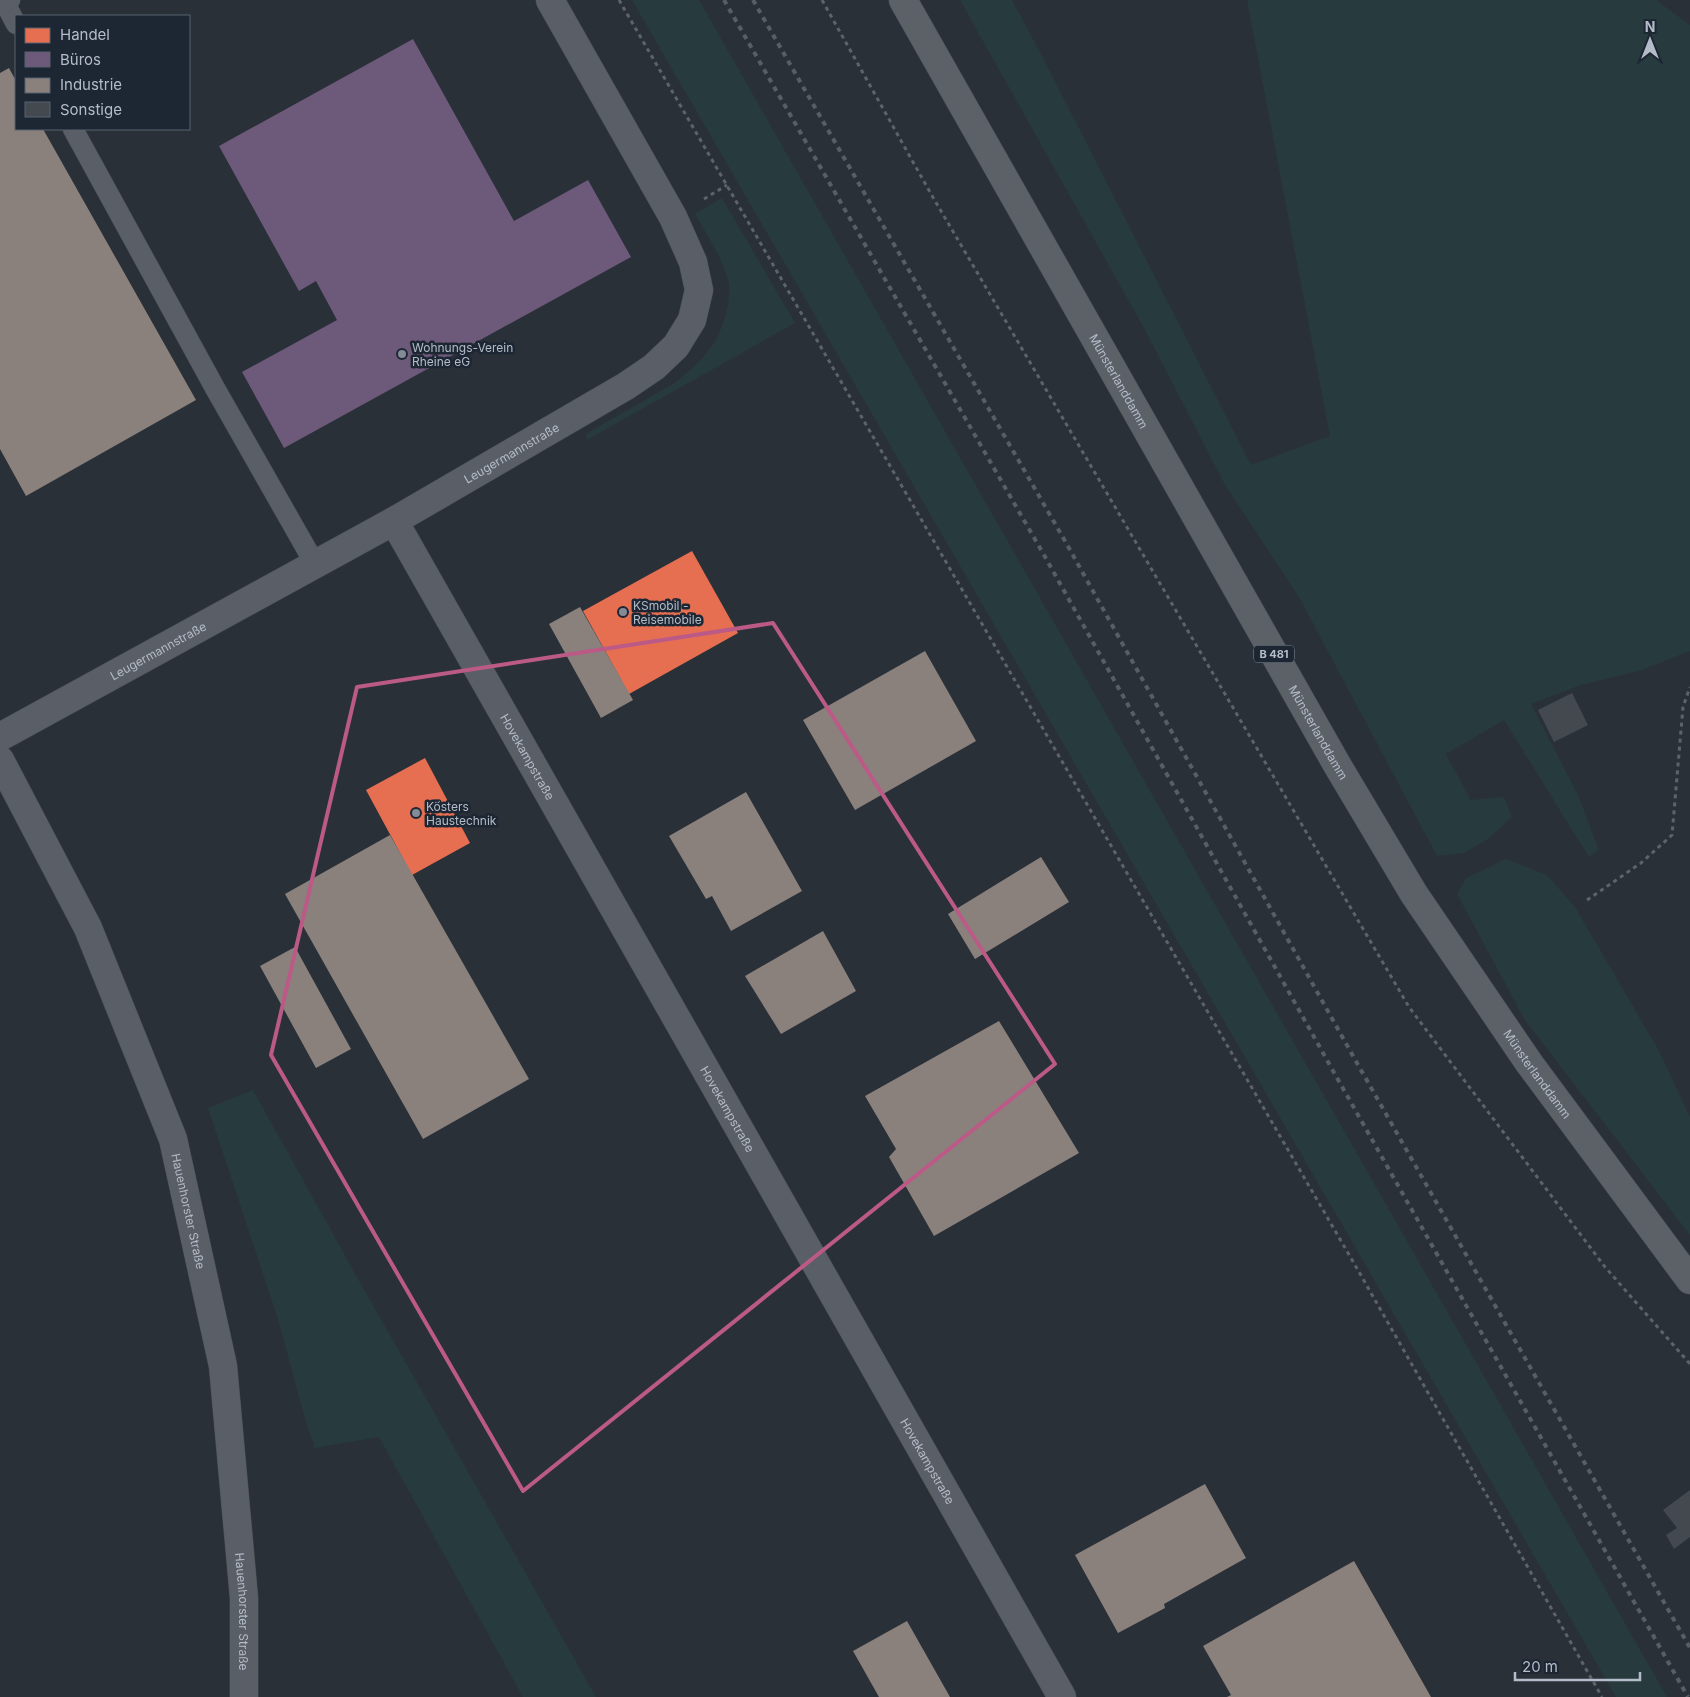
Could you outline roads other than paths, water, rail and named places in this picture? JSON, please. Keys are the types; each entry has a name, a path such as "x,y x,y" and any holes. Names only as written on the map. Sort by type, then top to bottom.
{"main road":[{"name":"Münsterlanddamm","path":"903,0 1327,747 1414,894 1529,1063 1690,1280"}],"street":[{"name":"Leugermannstraße","path":"0,737 394,521 626,386 654,367 676,346 692,320 699,290 693,262 677,226 550,0"},
{"name":"Hovekampstraße","path":"394,521 1062,1697"},
{"name":"Hauenhorster Straße","path":"4,777 88,928 173,1139 223,1366 244,1598 244,1697"}],"lane":[{"path":"10,0 5,3 15,22"},
{"path":"75,130 221,398 315,564"}],"railway":[{"path":"724,0 1044,555 1332,1069 1688,1697"},
{"path":"753,0 1065,541 1353,1056 1690,1648"}],"place":[{"name":"Wohnungs-Verein Rheine eG","path":"402,354"},
{"name":"KSmobil - Reisemobile","path":"623,612"},
{"name":"Kösters Haustechnik","path":"416,813"}]}
